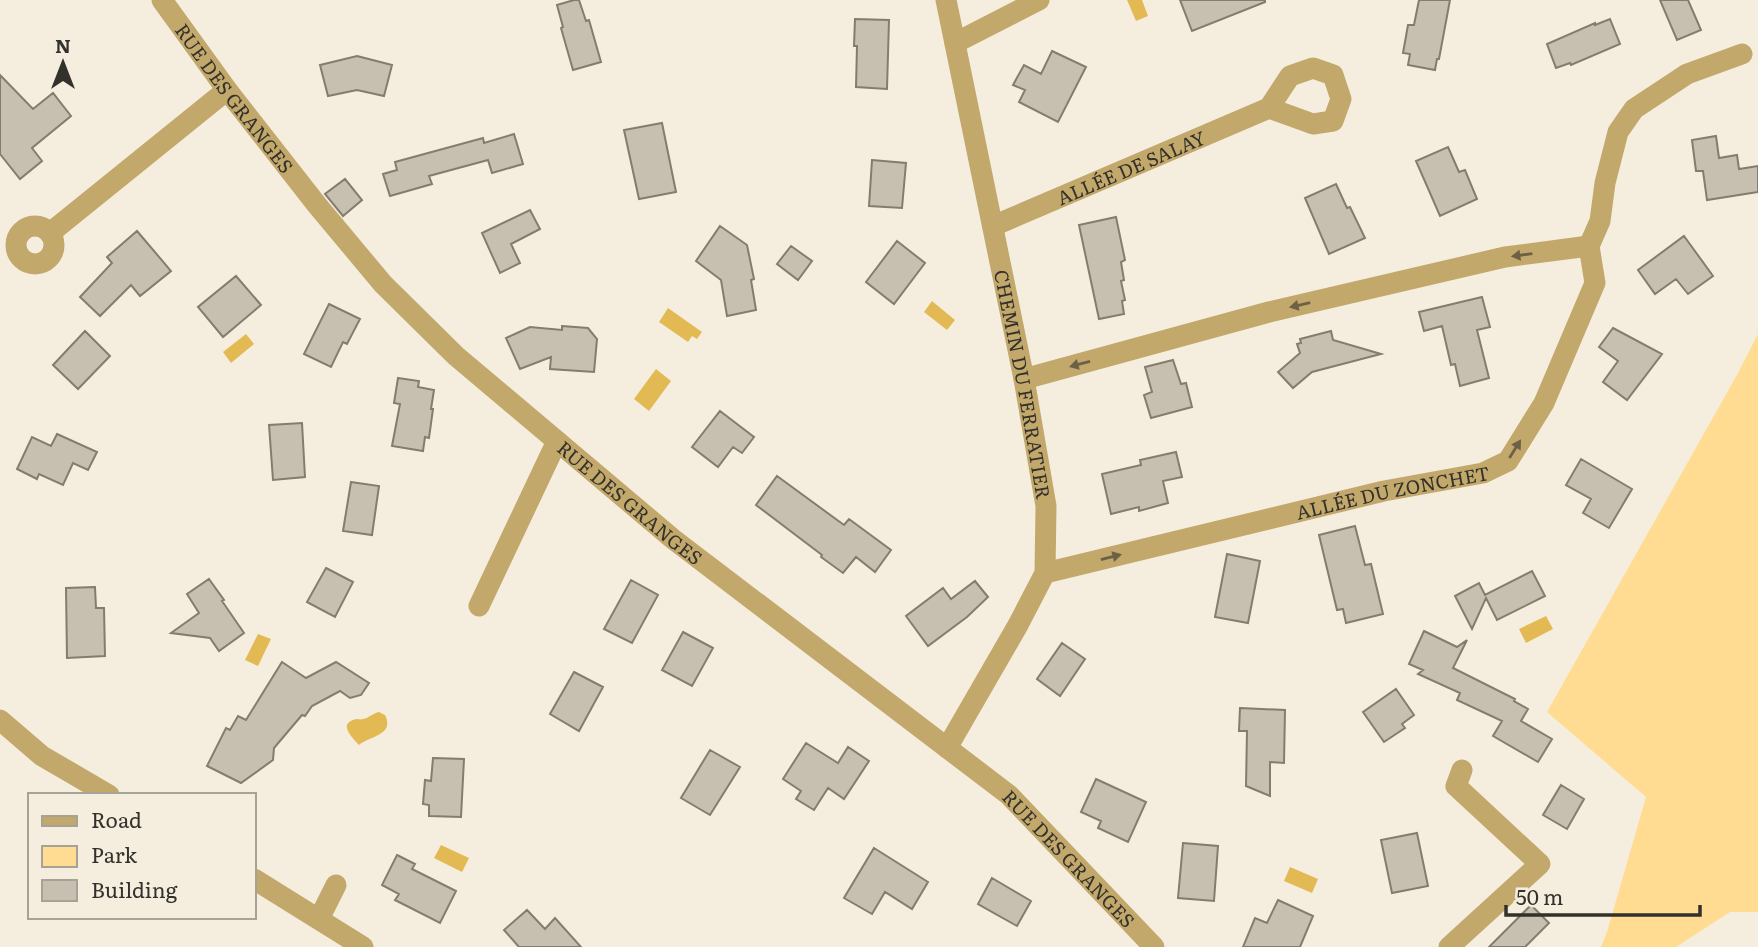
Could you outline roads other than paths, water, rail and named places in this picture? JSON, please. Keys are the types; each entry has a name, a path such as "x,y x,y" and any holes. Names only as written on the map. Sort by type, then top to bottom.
{"street":[{"name":"RUE DES GRANGES","path":"162,0 227,90 317,205 383,284 456,356 673,539 1009,795 1154,947"},
{"name":"CHEMIN DU FERRATIER","path":"946,0 1024,379 1046,506 1045,573 947,748"},
{"path":"955,43 1039,0"},
{"name":"ALLÉE DU ZONCHET","path":"1045,573 1384,491 1483,473 1508,461 1544,403 1595,283 1589,246 1600,221 1605,183 1618,132 1634,108 1687,74 1742,54"},
{"path":"50,233 227,90"},
{"name":"ALLÉE DE SALAY","path":"993,226 1269,108"},
{"path":"1024,379 1283,309 1506,257 1589,246"},
{"path":"479,606 557,441"},
{"path":"0,720 42,756 106,793"},
{"path":"1449,947 1540,864 1456,786 1462,770"},
{"path":"256,880 363,947"},
{"path":"319,919 335,885"}]}
